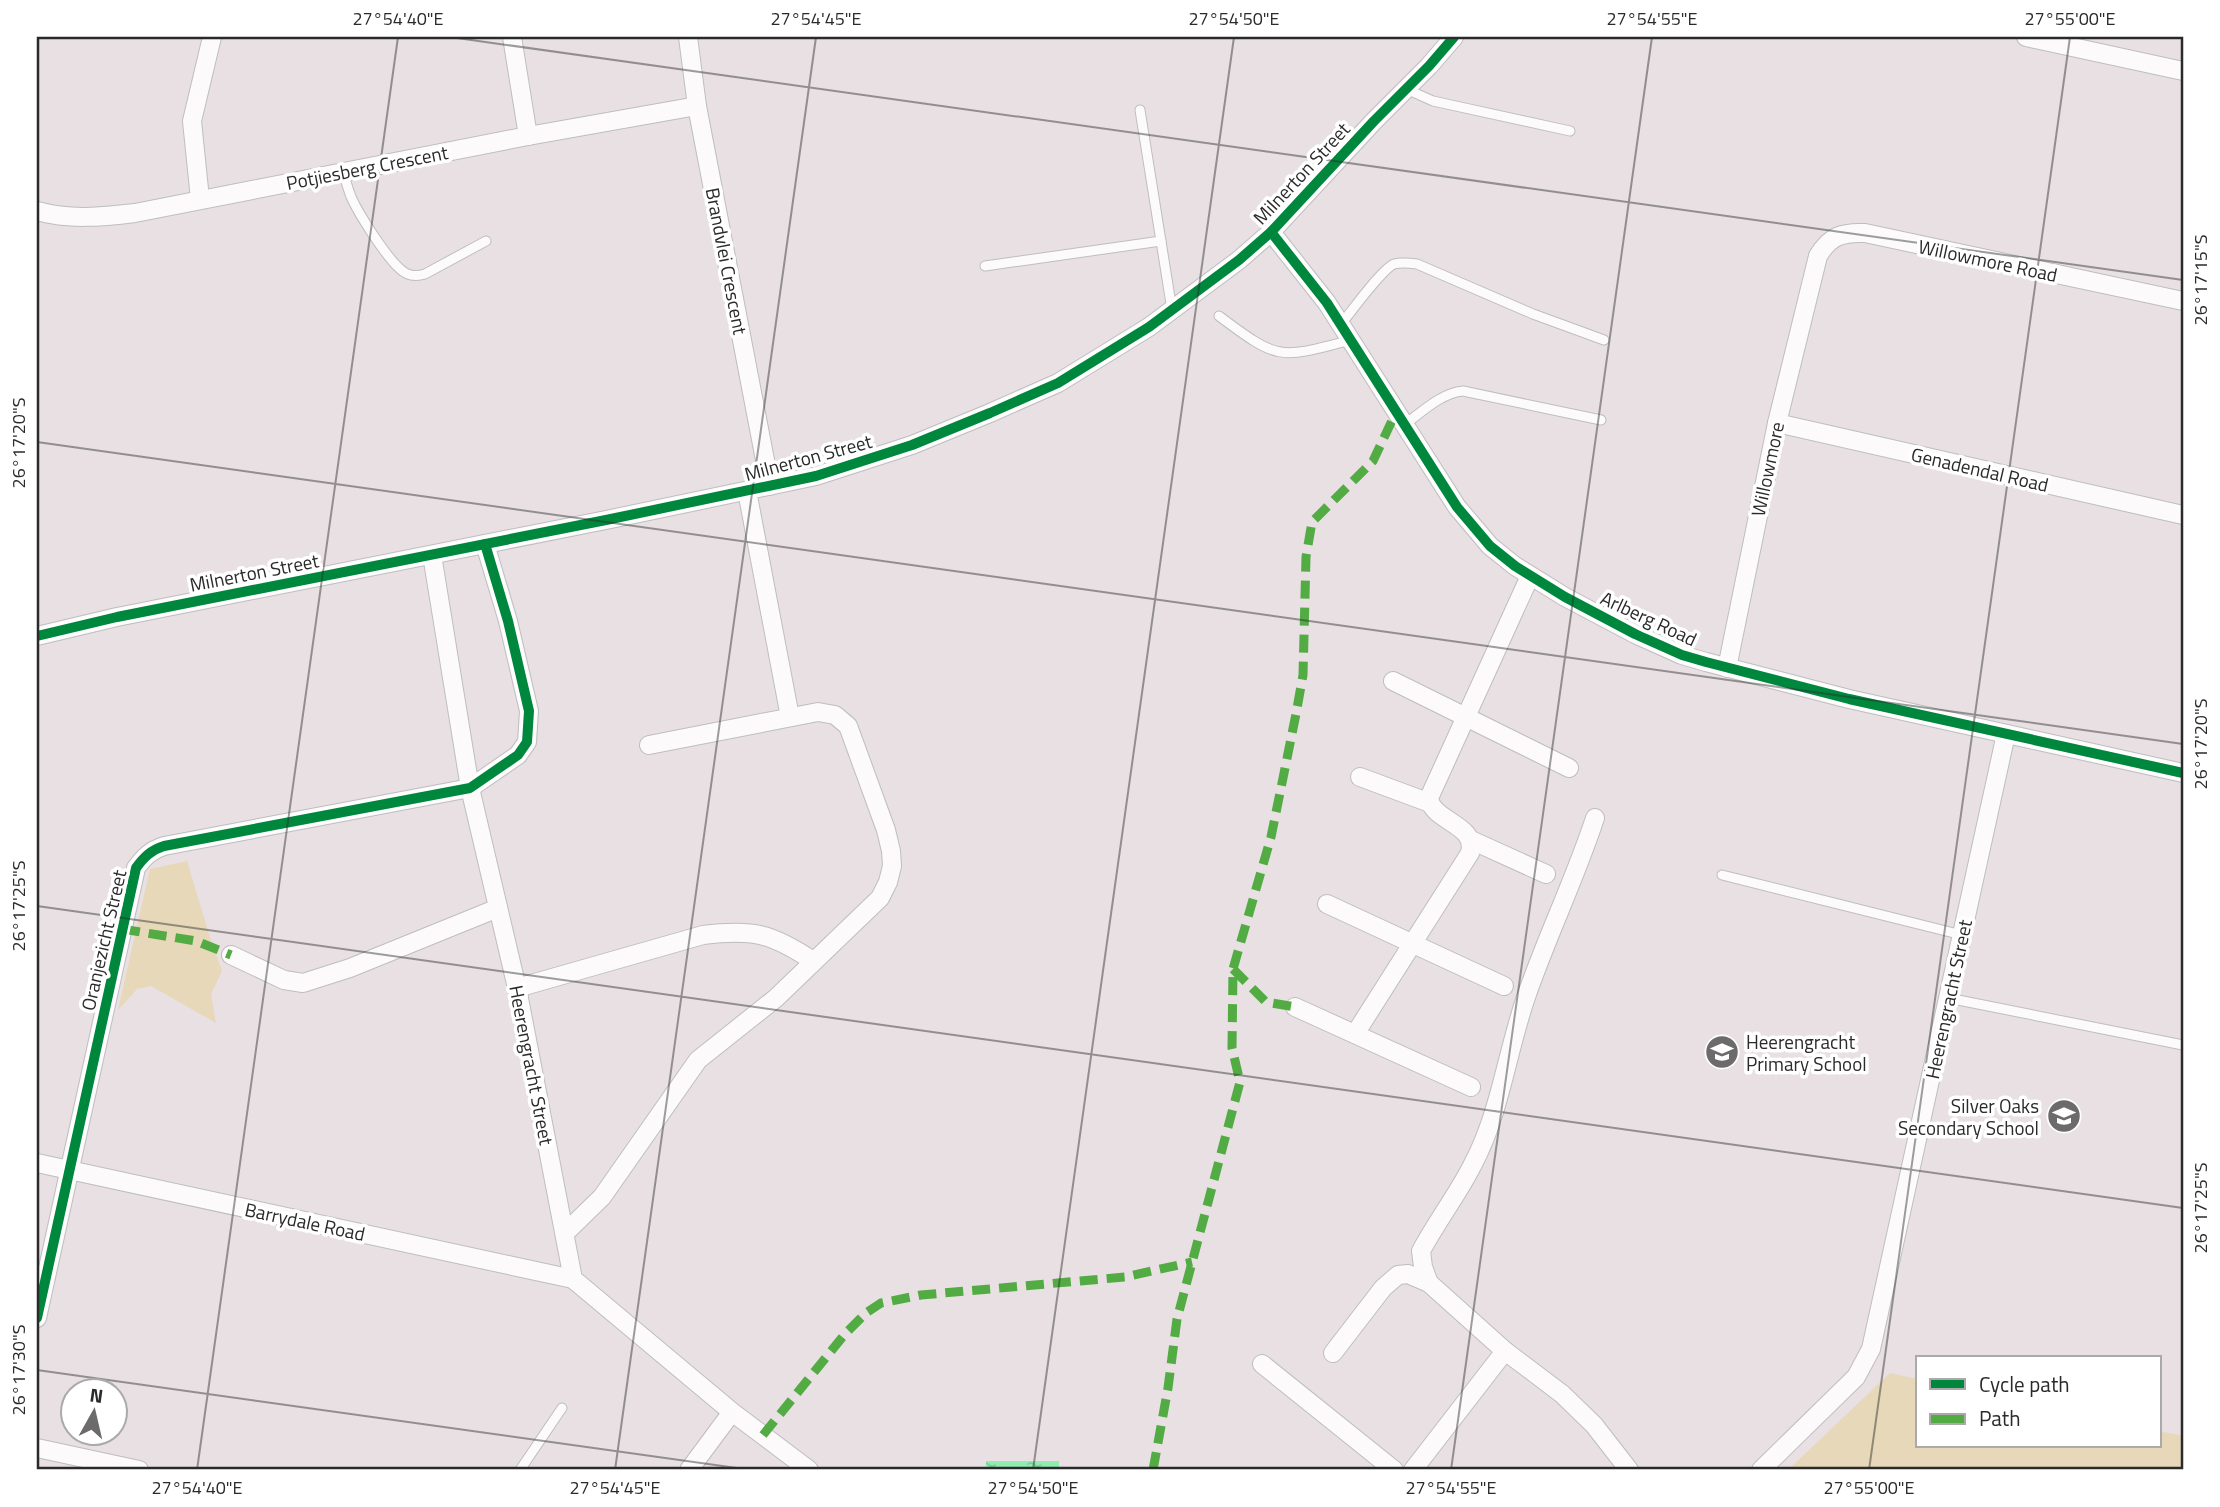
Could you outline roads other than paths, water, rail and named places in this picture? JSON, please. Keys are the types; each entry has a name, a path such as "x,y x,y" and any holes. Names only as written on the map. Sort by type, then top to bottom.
{"street":[{"path":"200,199 192,121 212,37"},
{"path":"512,37 528,136"},
{"name":"Brandvlei Crescent","path":"688,37 697,106 770,486"},
{"name":"Milnerton Street","path":"37,636 117,617 770,486 860,463 990,414 1058,383 1172,310 1239,260 1270,232 1454,37"},
{"path":"2026,37 2183,71"},
{"name":"Potjiesberg Crescent","path":"37,211 103,217 697,106"},
{"name":"Arlberg Road","path":"1270,232 1352,339 1404,425 1466,517 1490,545 1530,576 1635,634 1682,655 1849,699 2183,773"},
{"name":"Willowmore Road","path":"1814,272 1818,256 1831,239 1841,234 1864,233 2183,301"},
{"name":"Willowmore","path":"1727,668 1777,422 1814,272"},
{"name":"Genadendal Road","path":"1777,422 2183,515"},
{"path":"747,491 790,717"},
{"path":"470,788 524,749 529,723 522,673 485,544"},
{"name":"Heerengracht Street","path":"432,555 470,788 517,988 573,1279"},
{"path":"1430,803 1430,796 1530,576"},
{"path":"1393,681 1569,768"},
{"path":"565,1233 602,1197 698,1060 776,998 880,898 892,866 886,830 848,726 835,715 828,713 790,717 649,745"},
{"name":"Heerengracht Street","path":"1761,1470 1856,1377 1871,1349 2006,734"},
{"path":"1360,777 1430,803 1471,840 1546,874"},
{"name":"Oranjezicht Street","path":"37,1318 133,877 144,857 164,846 470,788"},
{"path":"1429,1283 1421,1251 1482,1145 1525,999 1552,925 1577,871 1595,818"},
{"path":"1355,1034 1467,859 1472,846 1471,840"},
{"path":"1326,904 1504,986"},
{"path":"231,955 284,980 303,983 350,968 498,908"},
{"path":"517,988 703,935 732,932 753,932 775,938 813,961"},
{"path":"1295,1007 1471,1087"},
{"name":"Barrydale Road","path":"37,1163 573,1279"},
{"path":"1333,1353 1383,1288 1398,1275 1408,1274 1429,1283 1506,1351 1562,1394 1594,1424 1629,1470"},
{"path":"573,1279 732,1412 809,1470"},
{"path":"1413,1470 1506,1351"},
{"path":"1262,1364 1394,1470"},
{"path":"689,1470 732,1412"},
{"path":"37,1448 139,1470"}],"lane":[{"path":"1406,89 1443,104 1570,131"},
{"path":"1140,110 1172,310"},
{"path":"343,172 352,200 368,226 394,262 407,274 425,274 486,241"},
{"path":"985,267 1161,241"},
{"path":"1341,324 1385,271 1395,264 1406,263 1417,264 1532,314 1604,340"},
{"path":"1219,316 1270,351 1300,353 1352,339"},
{"path":"1404,425 1444,396 1463,391 1601,420"},
{"path":"1722,875 1962,935"},
{"path":"1948,998 2183,1045"},
{"path":"520,1470 562,1408"}],"water":[{"path":"986,1461 1059,1461 1059,1470 986,1470"}],"place":[{"name":"Heerengracht Primary School","path":"1722,1052"},
{"name":"Silver Oaks Secondary School","path":"2064,1116"}]}
